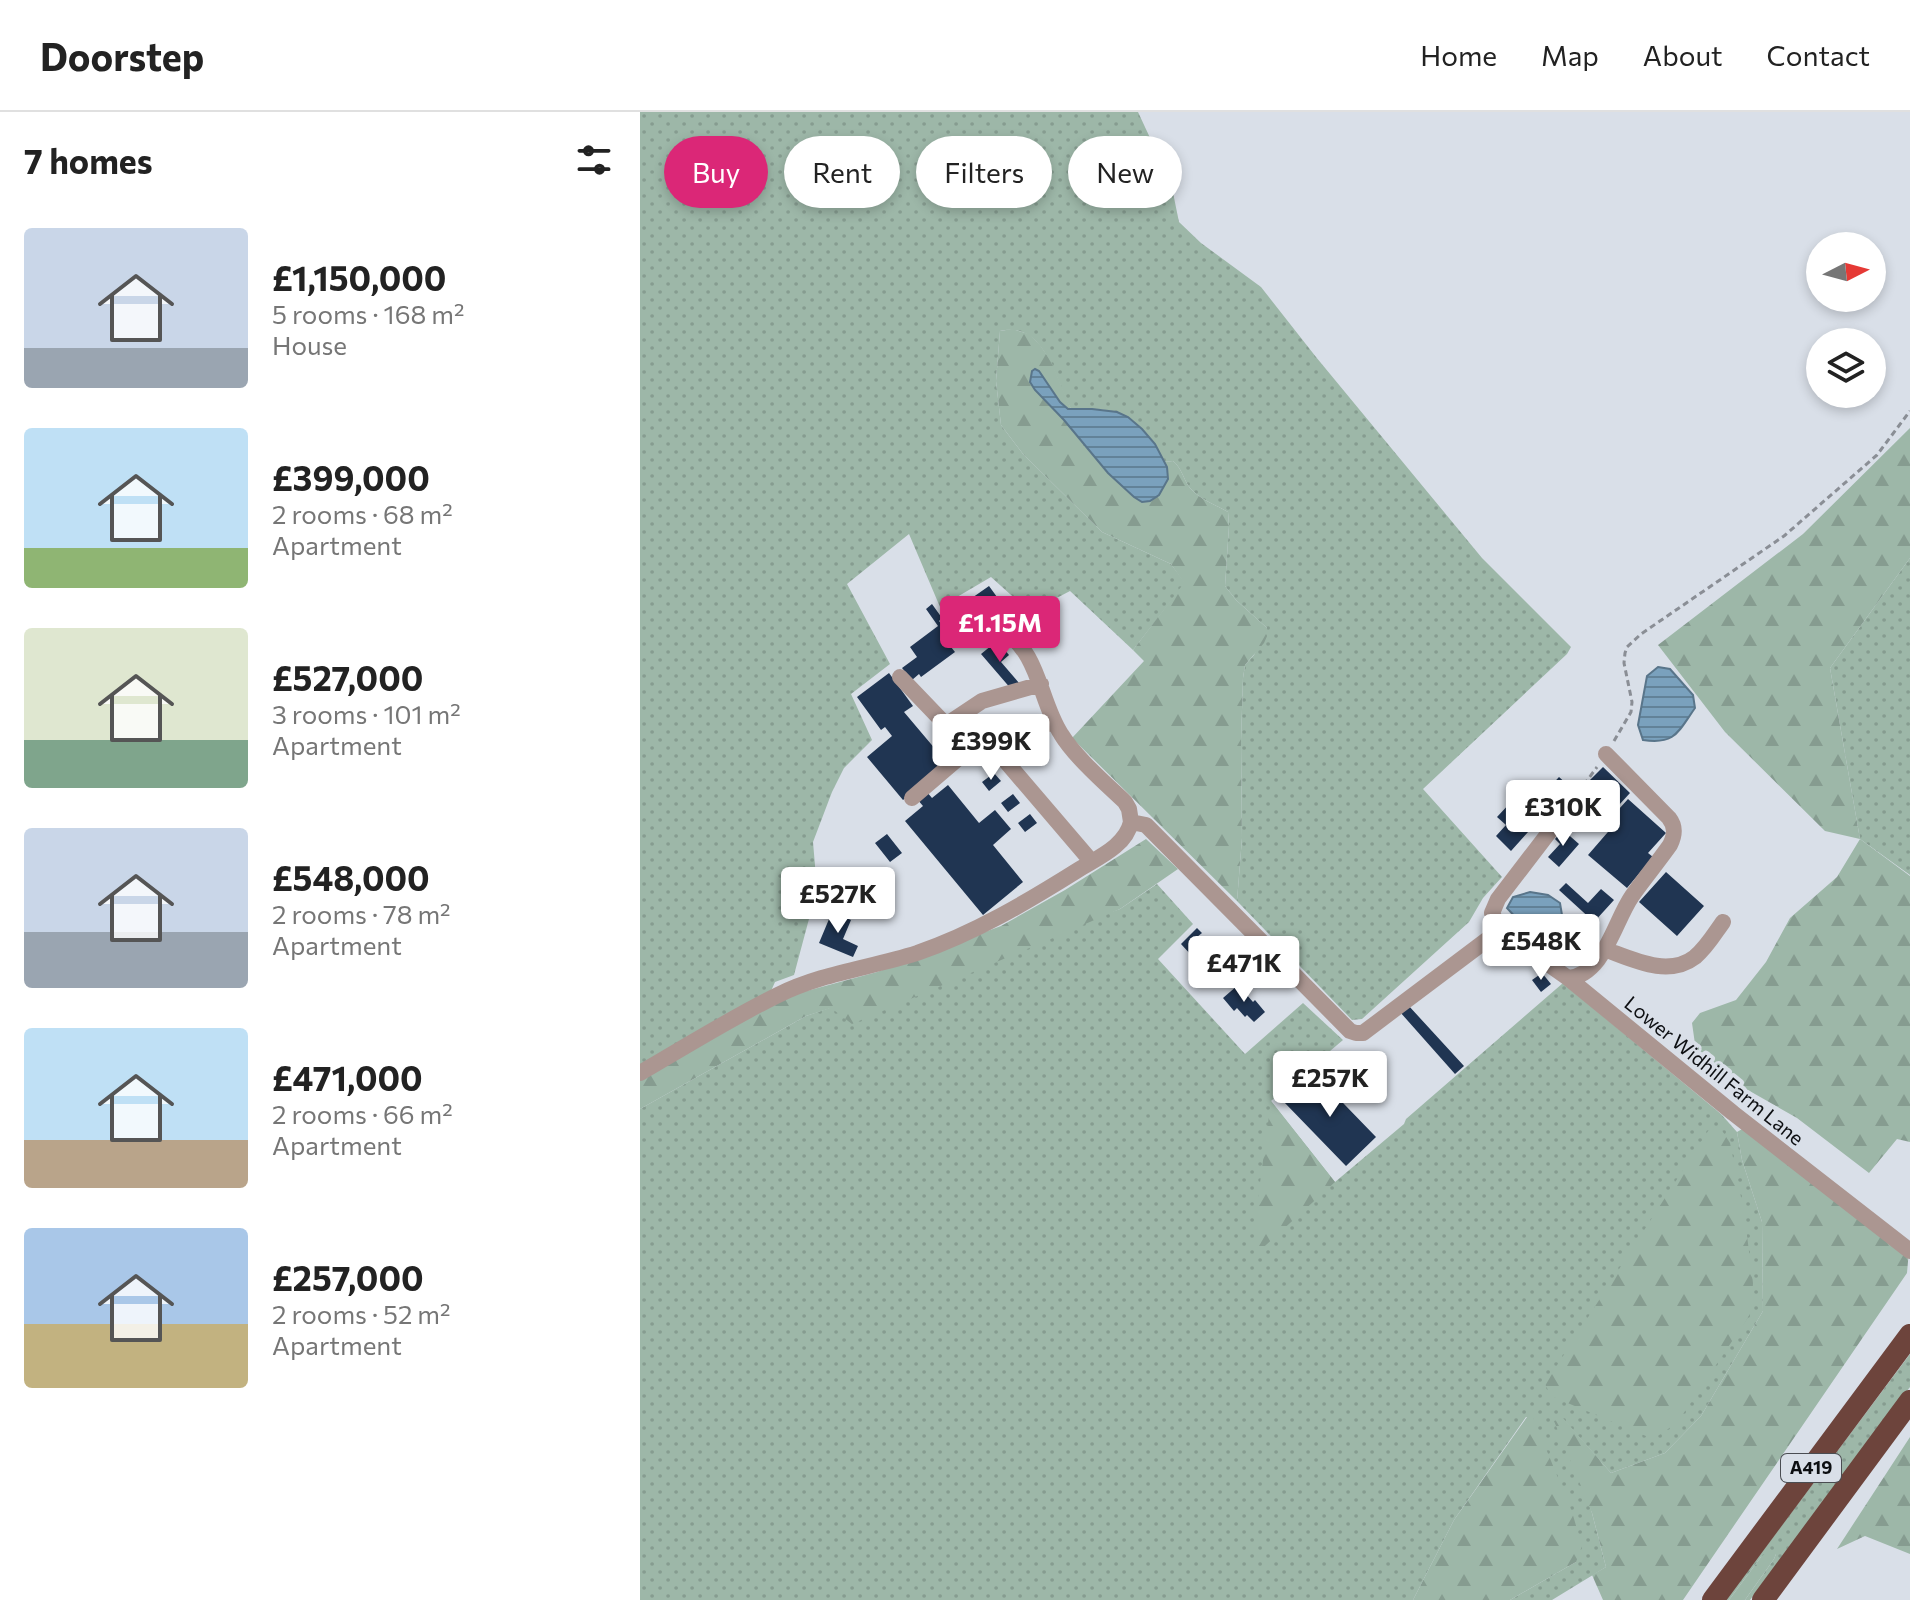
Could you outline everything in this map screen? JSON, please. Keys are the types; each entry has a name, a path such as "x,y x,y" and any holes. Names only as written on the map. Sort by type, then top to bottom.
{"highway":[{"name":"A419","path":"1713,1600 1910,1335"},
{"name":"A419","path":"1763,1600 1910,1401"}],"lane":[{"path":"640,1073 778,995 827,976 885,963 946,942 997,918 1115,846 1126,835 1131,822 1129,809 1063,738 1025,653 1007,633 995,628 972,631"},
{"path":"900,677 967,750"},
{"path":"946,725 982,701 1041,684"},
{"path":"912,798 985,737 1012,728 1055,723"},
{"path":"985,737 1091,861"},
{"path":"1568,978 1586,972 1604,949 1630,898 1675,836 1669,818 1606,754"},
{"path":"1131,822 1146,825 1335,1018 1356,1033 1363,1033 1391,1013 1500,930 1492,913 1498,899 1557,822"},
{"path":"1604,949 1652,965 1674,966 1695,957 1723,922"},
{"name":"Lower Widhill Farm Lane","path":"1500,930 1568,978 1733,1113 1910,1251"}],"path":[{"path":"1557,822 1606,754 1631,712 1632,702 1624,663 1627,647 1641,634 1784,536 1877,455 1910,411"}],"green space":[{"path":"640,112 1138,112 1149,136 1068,136 1068,208 1176,208 1179,222 1201,243 1261,287 1482,558 1571,647 1423,789 1502,877 1483,898 1469,922 1362,1019 1352,1020 1237,901 1242,838 1243,678 1245,665 1254,655 1267,628 1225,586 1228,512 1194,492 1176,464 1173,461 1164,462 1150,440 1124,415 1094,409 1071,409 1038,343 1015,330 1000,331 996,381 1001,425 1023,454 1102,532 1171,564 1185,583 1133,650 1070,591 1030,612 991,577 940,607 909,534 847,584 890,664 851,694 872,740 844,768 813,842 817,889 794,975 775,982 771,991 640,1068"},
{"path":"1012,329 1029,334 1040,345 1051,361 1071,409 1085,429 1164,462 1173,461 1194,492 1228,512 1225,586 1267,628 1268,634 1245,665 1243,678 1242,838 1237,901 1072,738 1144,661 1133,650 1184,583 1171,564 1102,532 1023,454 1001,425 996,381 1000,331"},
{"path":"1910,428 1910,558 1830,668 1860,839 1825,831 1725,732 1658,645 1803,534"},
{"path":"1910,558 1910,875 1860,839 1830,668"},
{"path":"1146,839 1178,869 1120,909 852,1024 831,1008 806,1016 640,1109 640,1080 788,996 877,972 1001,926"},
{"path":"1860,839 1910,876 1910,1142 1897,1139 1869,1173 1797,1118 1718,1073 1696,1051 1692,1023 1700,1013 1736,1000 1766,962 1790,918 1837,877"},
{"path":"1157,884 1193,924 1158,959 1245,1054 1303,1003 1343,1040 1271,1101 1335,1182 1563,983 1721,1114 1737,1132 1742,1160 1762,1222 1763,1311 1701,1416 1665,1453 1611,1473 1563,1419 1606,1567 1552,1600 1510,1600 1576,1562 1532,1417 1526,1417 1454,1520 1413,1600 640,1600 640,1109 806,1016 1120,909"},
{"path":"1271,1101 1335,1182 1255,1255 1258,1198"},
{"path":"1749,1125 1909,1250 1907,1273 1683,1600 1603,1600 1592,1575 1606,1567 1592,1513 1554,1421 1563,1418 1611,1473 1665,1453 1701,1416 1763,1311 1762,1222 1742,1160 1737,1132"},
{"path":"1710,1128 1721,1129 1730,1143 1744,1212 1753,1283 1751,1313 1677,1423 1653,1439 1551,1396 1545,1384"},
{"path":"1910,1354 1910,1387 1750,1600 1745,1600 1776,1554 1761,1557 1726,1600"},
{"path":"1527,1417 1533,1417 1572,1512 1582,1546 1576,1562 1510,1600 1413,1600 1454,1520"},
{"path":"1910,1437 1910,1554 1865,1536 1837,1549"},
{"path":"1770,1549 1776,1554 1774,1559 1745,1600 1729,1600 1761,1557"}],"water":[{"path":"1035,369 1068,409 1117,412 1142,429 1155,444 1167,467 1168,479 1159,495 1142,502 1108,473 1035,390 1030,382"},
{"path":"1658,667 1670,669 1693,695 1695,708 1675,735 1662,740 1643,740 1638,725 1647,676"},
{"path":"1530,892 1548,895 1560,903 1564,927 1558,941 1544,940 1507,908 1513,897"}],"building":[{"path":"989,586 1005,608 985,622 969,600"},
{"path":"932,604 942,618 939,621 950,639 947,642 955,652 912,680 902,668 917,657 910,647 938,626 926,609"},
{"path":"997,641 1009,655 1001,662 1019,683 1012,690 981,654"},
{"path":"889,673 913,706 904,712 947,763 903,800 867,757 892,736 885,727 881,730 857,697"},
{"path":"1603,767 1630,793 1607,818 1605,816 1597,824 1587,814 1594,806 1589,801 1596,794 1586,784"},
{"path":"994,773 1001,781 989,791 982,782"},
{"path":"1559,777 1569,786 1511,851 1496,836 1506,825 1497,817 1511,802 1522,812 1530,803 1533,805"},
{"path":"948,785 979,823 995,810 1011,829 993,845 1023,882 983,915 905,821 923,806 917,799 926,791 932,798"},
{"path":"1013,794 1020,803 1008,812 1001,803"},
{"path":"1628,799 1666,833 1648,853 1653,857 1627,888 1588,855 1614,825 1610,819"},
{"path":"1030,814 1037,823 1025,832 1018,823"},
{"path":"1563,830 1579,844 1559,867 1548,857 1560,844 1555,839"},
{"path":"887,834 902,853 890,862 875,843"},
{"path":"1666,872 1704,906 1677,936 1639,902"},
{"path":"1566,883 1588,903 1601,889 1614,900 1594,922 1559,890"},
{"path":"832,912 851,920 843,939 858,946 853,957 819,943"},
{"path":"1197,928 1202,933 1197,937 1222,963 1227,958 1232,965 1215,981 1181,944"},
{"path":"1542,973 1551,984 1541,992 1532,980"},
{"path":"1238,985 1265,1012 1254,1022 1237,1008 1234,1011 1223,998"},
{"path":"1408,1005 1464,1066 1455,1074 1400,1012"},
{"path":"1313,1072 1376,1137 1346,1166 1283,1101"}]}
